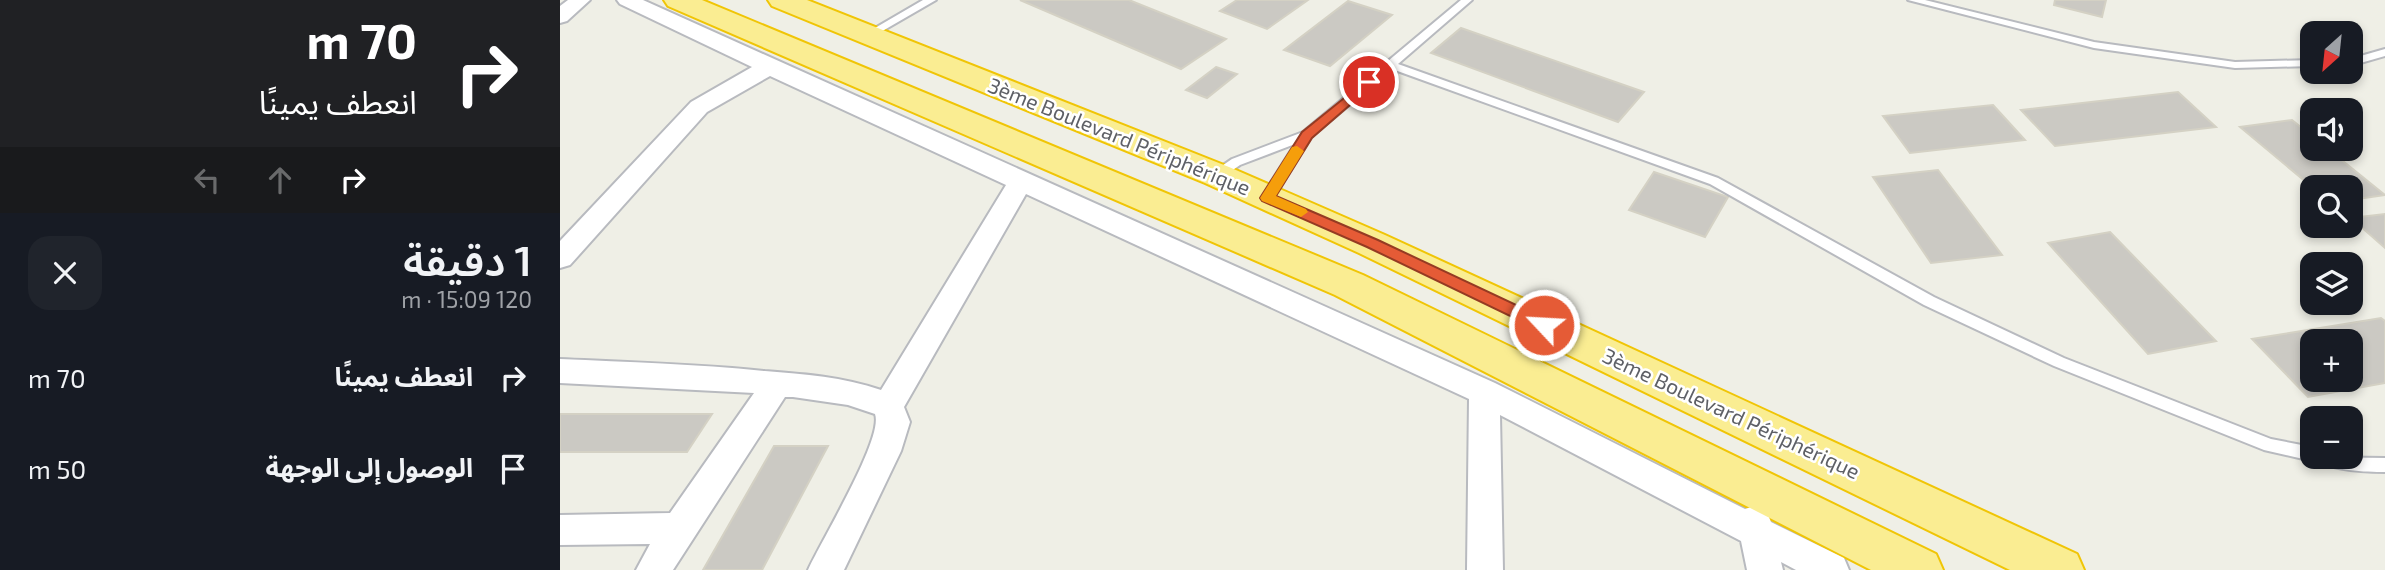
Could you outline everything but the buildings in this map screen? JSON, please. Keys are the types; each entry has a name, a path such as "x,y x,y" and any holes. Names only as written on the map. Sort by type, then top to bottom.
{"highway":[{"name":"3ème Boulevard Périphérique","path":"678,0 1349,285 1919,570"},
{"name":"3ème Boulevard Périphérique","path":"782,0 1217,174 1373,244 2060,570"}],"street":[{"path":"560,17 580,0"},
{"path":"627,0 1484,392 1831,570"},
{"path":"560,258 699,107 769,67"},
{"path":"888,405 1021,180"},
{"path":"560,371 708,377 777,384 865,395 888,405 894,422 885,451 826,570"},
{"path":"653,570 777,384"},
{"path":"1484,392 1485,570"},
{"path":"1746,484 1765,570"},
{"path":"560,530 679,528"}],"lane":[{"path":"868,35 932,0"},
{"path":"1267,198 1307,135 1467,0"},
{"path":"1913,0 2094,45 2235,65 2300,63"},
{"path":"2363,58 2385,52"},
{"path":"1389,64 1714,181 1929,301 2059,362 2270,445 2300,451"},
{"path":"1217,174 1236,162 1307,135"},
{"path":"2363,465 2385,465"}],"slow traffic":[{"path":"1297,151 1267,198 1301,212"}],"route":[{"path":"1369,82 1307,135 1267,198 1373,244 1544,325"}]}
